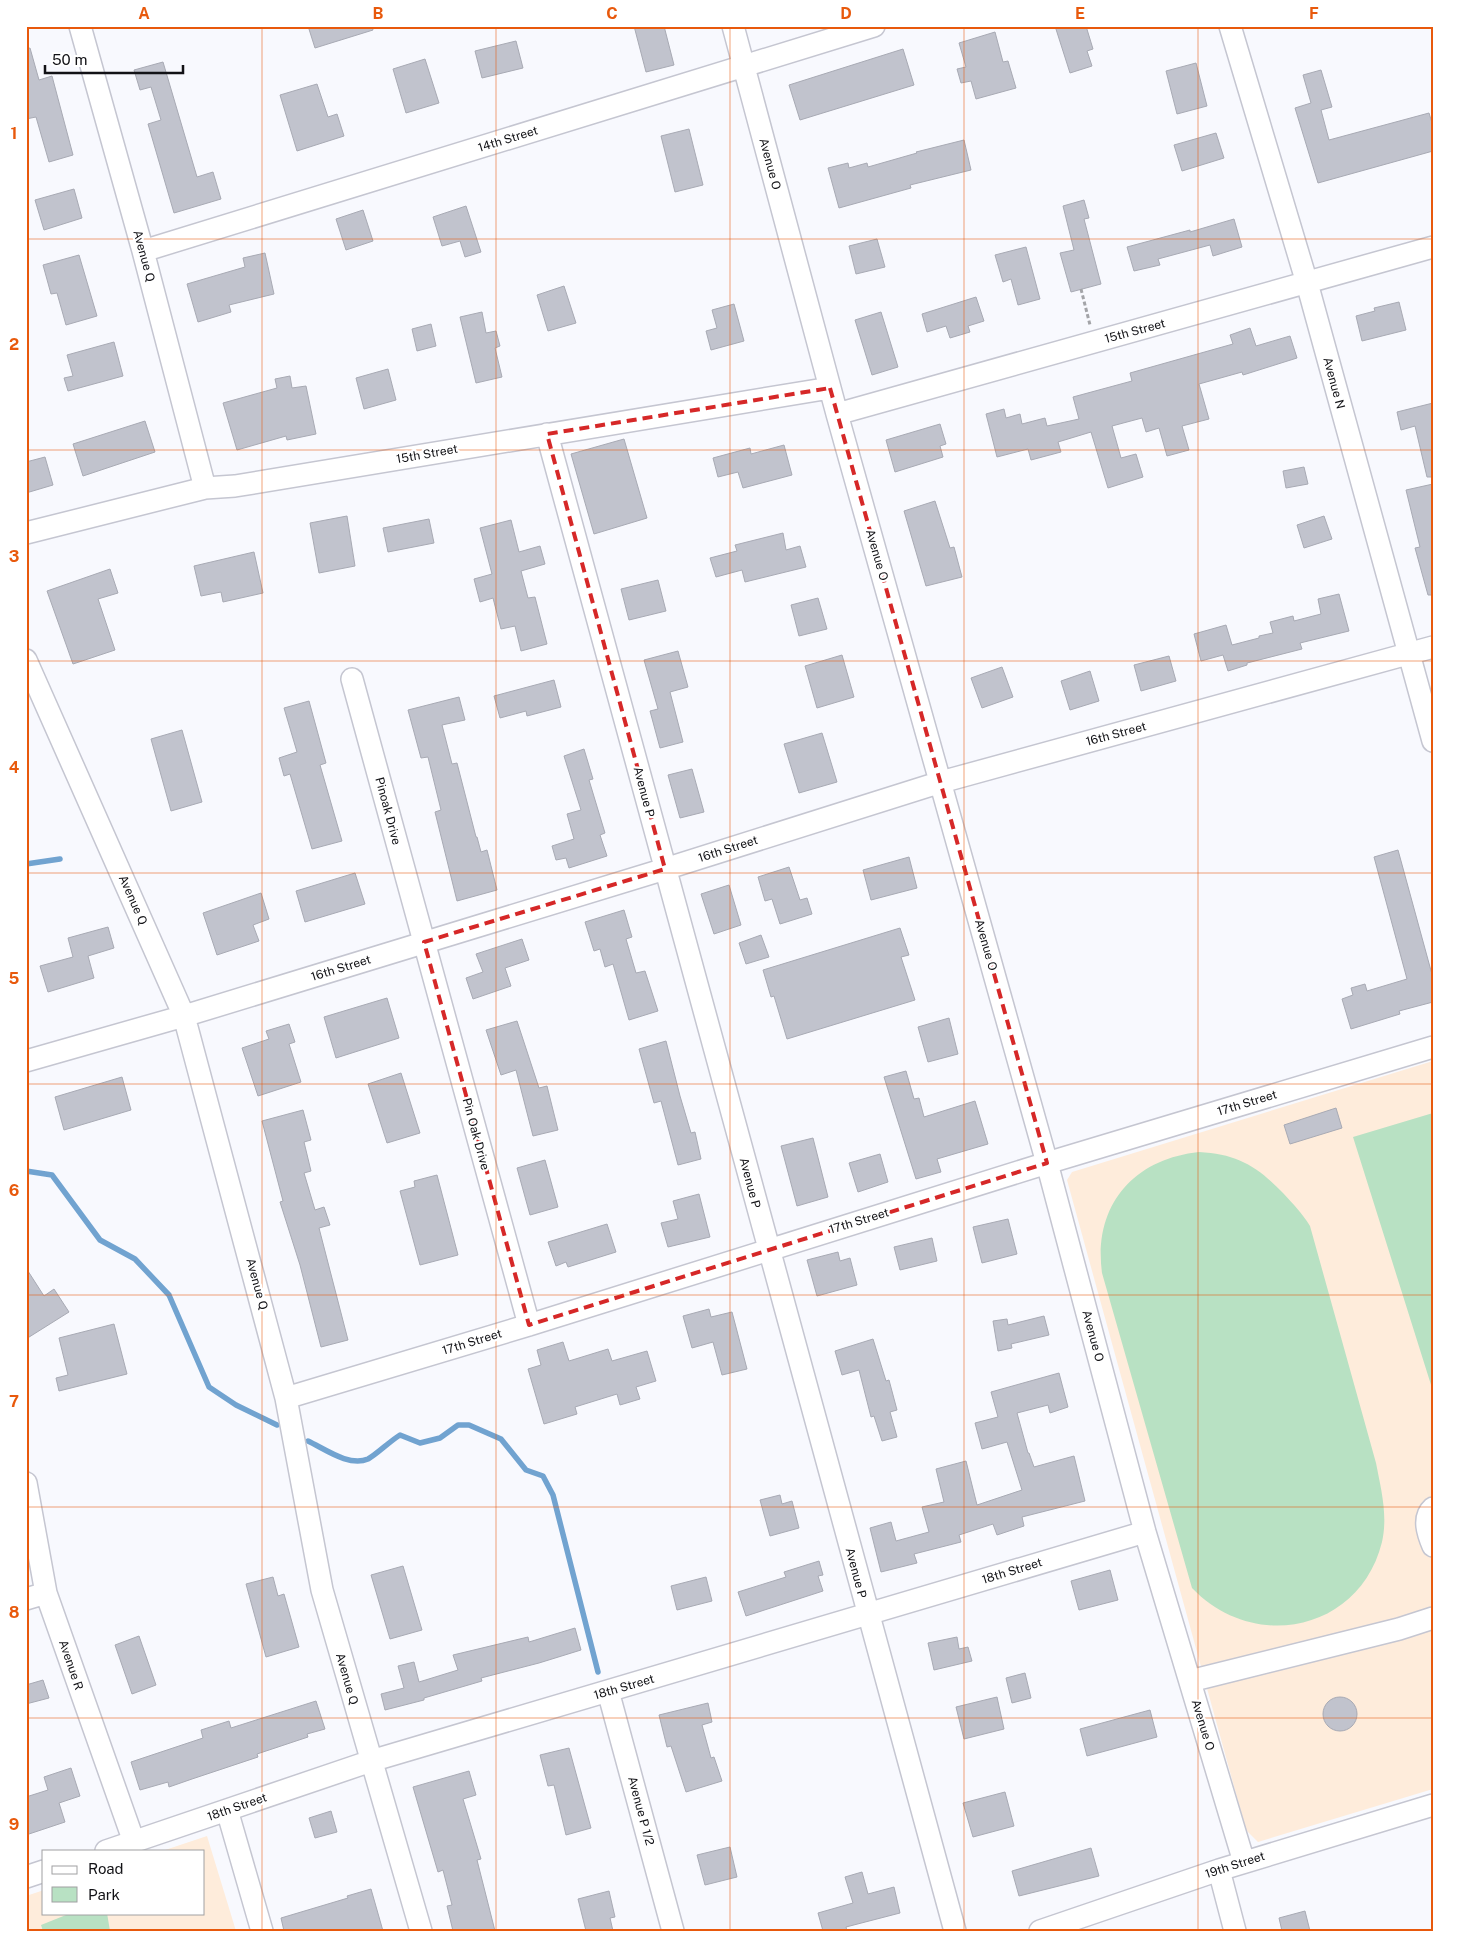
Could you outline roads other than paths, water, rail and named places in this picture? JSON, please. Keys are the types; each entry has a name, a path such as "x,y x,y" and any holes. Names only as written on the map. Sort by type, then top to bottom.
{"street":[{"name":"Avenue Q","path":"80,26 143,251 204,488"},
{"name":"Avenue O","path":"733,26 837,414 1047,1163 1145,1532 1244,1862"},
{"name":"14th Street","path":"143,251 874,26"},
{"name":"Avenue N","path":"1230,26 1307,283 1433,740"},
{"name":"15th Street","path":"837,414 1433,248"},
{"name":"15th Street","path":"26,533 204,488 235,486 830,388"},
{"name":"Avenue P","path":"547,434 955,1931"},
{"name":"16th Street","path":"26,1062 184,1016 665,869 941,782 1433,647"},
{"name":"Avenue Q","path":"26,660 184,1016 286,1398 322,1590 421,1931"},
{"name":"Pinoak Drive","path":"352,679 424,942"},
{"name":"Pin Oak Drive","path":"424,942 529,1325"},
{"name":"17th Street","path":"286,1398 529,1325 1047,1163 1433,1047"},
{"name":"Avenue R","path":"26,1483 36,1596 134,1842"},
{"path":"1433,1508 1428,1512 1426,1519 1433,1546"},
{"name":"18th Street","path":"109,1850 371,1761 1145,1532"},
{"path":"1190,1681 1399,1629 1433,1618"},
{"name":"Avenue P 1/2","path":"608,1692 673,1931"},
{"name":"19th Street","path":"1040,1931 1219,1870 1433,1805"},
{"path":"227,1810 262,1931"},
{"path":"1219,1870 1235,1931"},
{"path":"26,1877 42,1872"}],"waterway":[{"path":"26,864 60,859"},
{"path":"26,1171 52,1175 100,1240 135,1259 169,1295 209,1387 236,1405 277,1425"},
{"path":"308,1441 337,1456 353,1461 361,1461 368,1459 400,1435 420,1443 440,1438 458,1425 469,1425 501,1439 526,1470 543,1476 553,1495 598,1672"}]}
